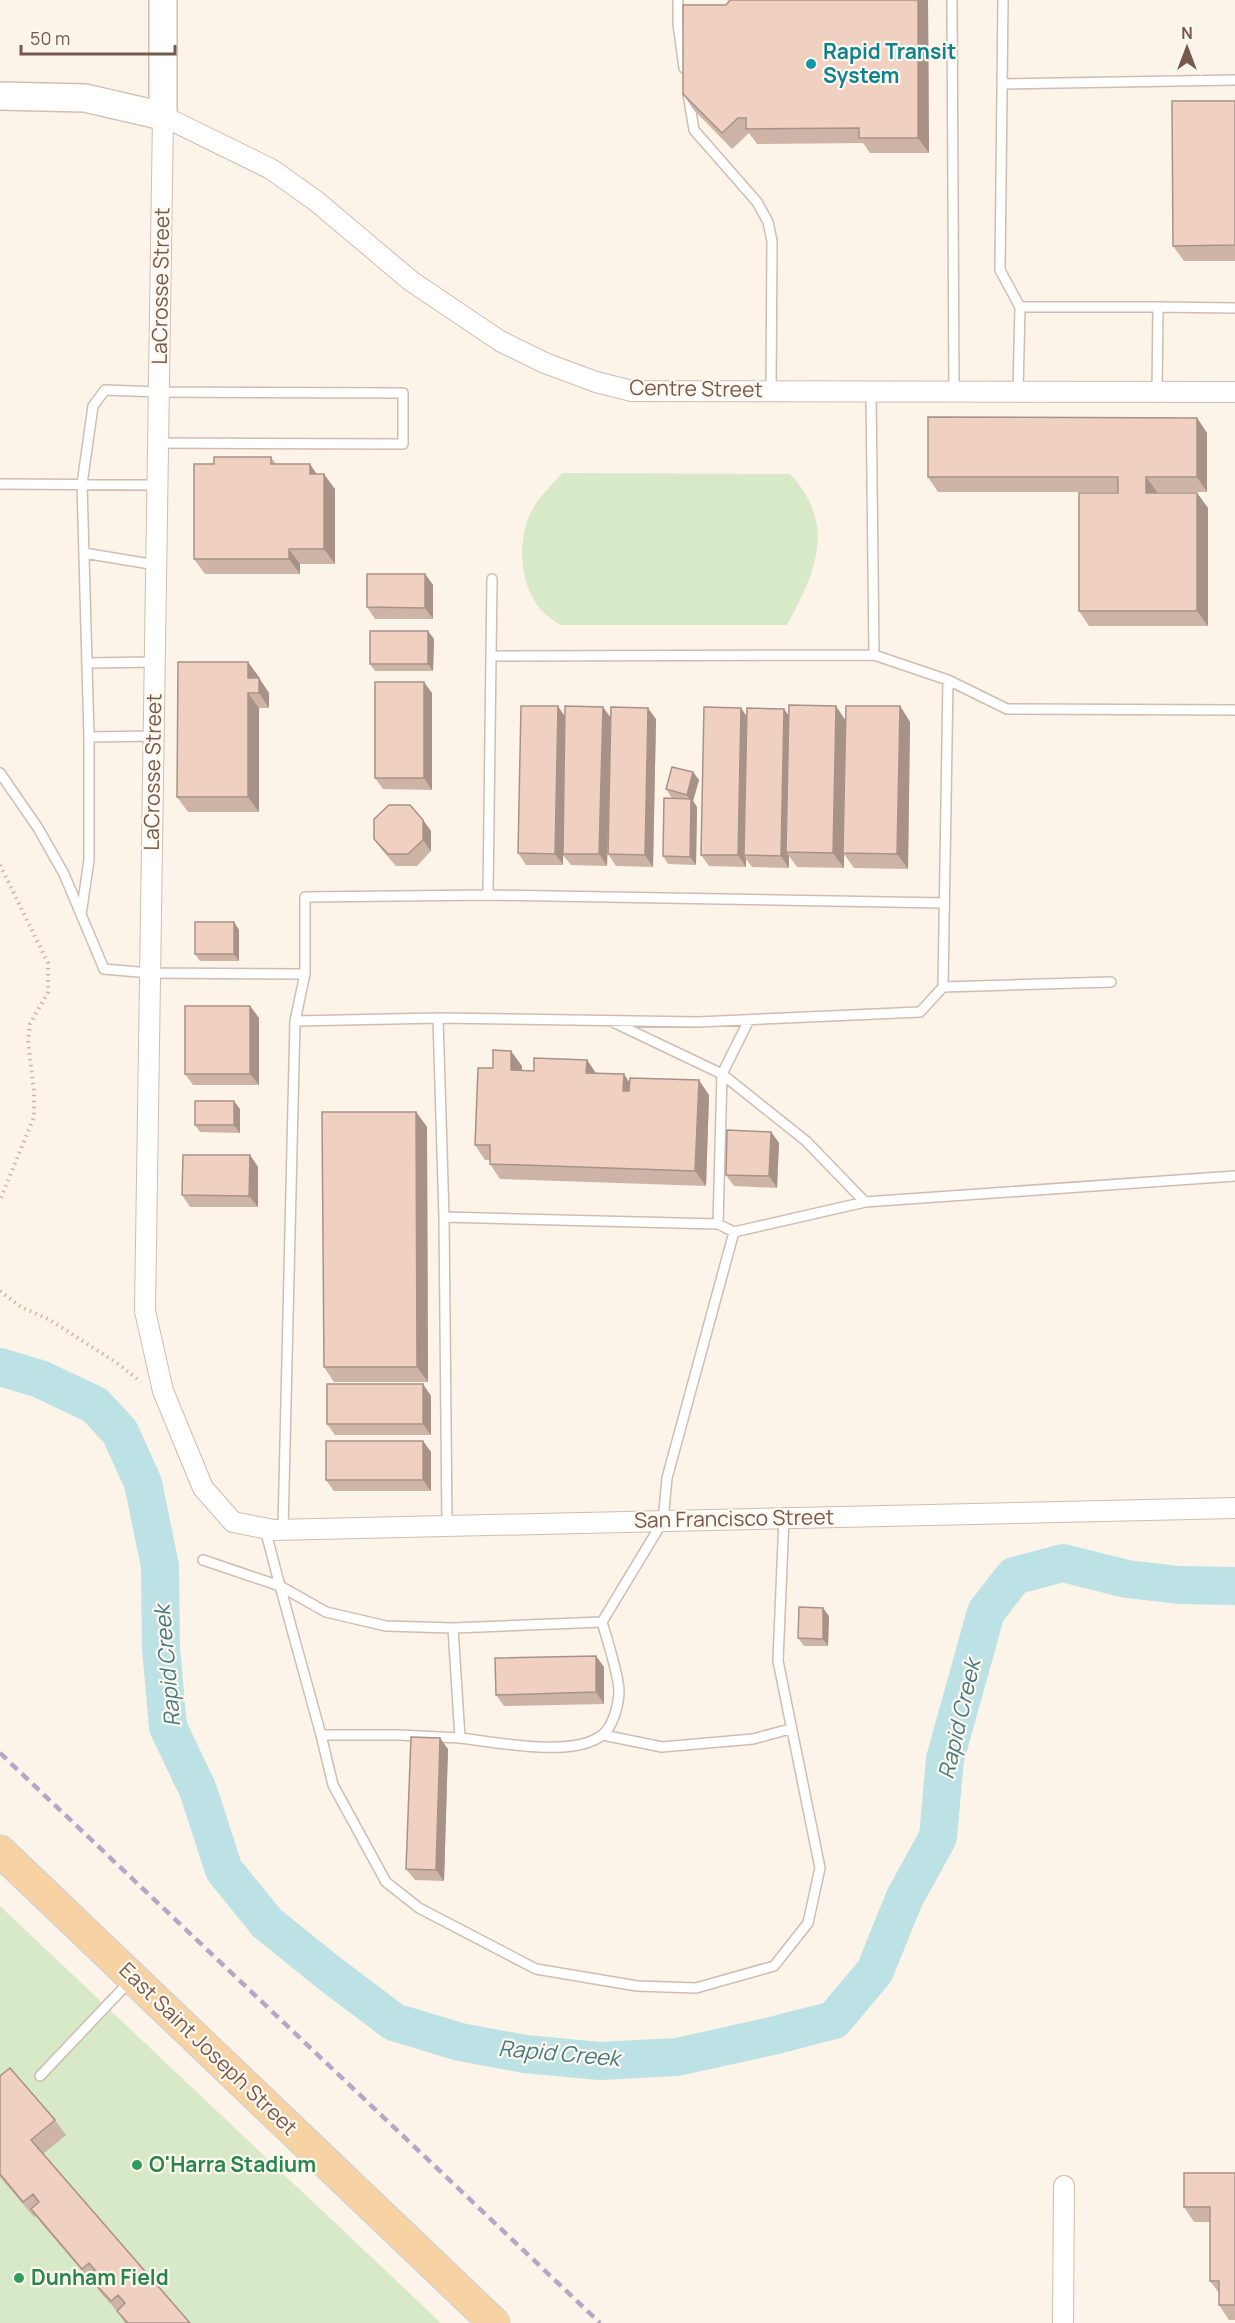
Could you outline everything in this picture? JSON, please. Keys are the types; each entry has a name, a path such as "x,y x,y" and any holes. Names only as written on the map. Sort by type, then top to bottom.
{"main road":[{"name":"East Saint Joseph Street","path":"0,1851 494,2323"}],"street":[{"name":"LaCrosse Street","path":"163,0 158,485 144,1311 163,1391 203,1488 233,1522"},
{"path":"0,96 85,98 163,116"},
{"name":"Centre Street","path":"163,116 271,169 316,201 411,281 500,341 545,363 596,382 632,391 1235,392"},
{"name":"San Francisco Street","path":"233,1522 274,1529 1235,1508"},
{"path":"1063,2323 1064,2186"}],"lane":[{"path":"678,0 678,24 693,130 757,202 768,222 771,241 771,391"},
{"path":"952,0 954,392"},
{"path":"1003,0 1000,270 1020,307 1018,391"},
{"path":"1003,84 1235,80"},
{"path":"1020,307 1235,308"},
{"path":"1156,392 1158,307"},
{"path":"81,915 89,860 89,737 82,484 93,406 105,390 159,393 403,393 403,444 158,443"},
{"path":"871,392 874,655"},
{"path":"0,484 158,485"},
{"path":"84,553 156,565"},
{"path":"488,895 492,579"},
{"path":"491,656 874,655 948,680 1006,709 1235,710"},
{"path":"87,663 155,662"},
{"path":"295,1021 438,1018 698,1022 920,1012 943,987 948,680"},
{"path":"89,737 154,736"},
{"path":"0,773 43,837 64,874 104,969 150,973 305,974"},
{"path":"784,1518 778,1661 820,1868 808,1923 774,1966 696,1988 637,1986 536,1969 419,1908 386,1882 333,1785 280,1586 274,1529 295,1021 305,974 306,897 488,895 944,903"},
{"path":"943,987 1111,982"},
{"path":"438,1018 444,1217 447,1526"},
{"path":"718,1224 722,1074 749,1020"},
{"path":"610,1021 722,1074 806,1141 865,1202"},
{"path":"444,1217 718,1224 734,1232 865,1202 1235,1176"},
{"path":"321,1735 460,1738 535,1747 584,1745 603,1735 615,1715 619,1689 602,1622 663,1521 667,1478 734,1232"},
{"path":"203,1560 280,1586 326,1612 386,1626 453,1628 602,1622"},
{"path":"453,1628 460,1738"},
{"path":"603,1735 662,1747 753,1739 790,1729"},
{"path":"40,2076 133,1978"}],"path":[{"path":"0,865 48,963 48,992 30,1024 28,1040 34,1092 34,1118 0,1200"},
{"path":"0,1291 21,1307 50,1320 117,1363 148,1387 163,1391"}],"green space":[{"path":"562,473 790,474 805,493 813,511 817,530 817,548 806,586 787,625 560,625 542,611 534,600 528,588 522,559 529,517 544,493"},
{"name":"O'Harra Stadium","path":"0,1906 441,2323 0,2323"}],"building":[{"name":"Rapid Transit System","path":"730,0 918,0 918,138 859,138 859,128 746,129 746,118 738,118 722,133 683,94 683,5 726,5"},
{"path":"1172,101 1235,101 1235,245 1173,246"},
{"path":"928,417 1197,418 1197,477 1146,477 1146,493 1197,493 1197,611 1079,611 1079,493 1118,493 1118,477 928,477"},
{"path":"214,457 271,457 271,464 310,464 310,474 324,474 324,549 289,549 289,559 194,559 194,464 214,464"},
{"path":"367,574 425,574 425,608 367,607"},
{"path":"370,631 428,631 428,664 370,664"},
{"path":"178,662 248,662 248,678 259,678 259,693 248,693 248,797 177,797"},
{"path":"375,682 424,682 424,778 375,778"},
{"path":"789,705 836,706 833,853 786,852"},
{"path":"521,706 558,706 555,854 518,853"},
{"path":"565,706 603,707 599,854 563,854"},
{"path":"846,706 900,706 897,854 843,853"},
{"path":"611,707 648,708 645,855 608,854"},
{"path":"704,707 741,708 738,855 701,855"},
{"path":"747,708 784,709 781,856 744,855"},
{"path":"672,767 693,772 687,795 666,789"},
{"path":"664,798 691,799 690,857 663,856"},
{"path":"389,805 410,805 423,820 423,840 408,854 388,854 374,839 374,819"},
{"path":"195,922 234,922 234,954 195,954"},
{"path":"185,1006 250,1006 250,1074 185,1074"},
{"path":"493,1050 511,1051 511,1070 534,1071 534,1058 587,1060 586,1073 624,1074 623,1091 629,1091 630,1078 699,1080 695,1171 490,1164 490,1145 475,1145 478,1068 493,1068"},
{"path":"195,1101 234,1101 234,1125 195,1125"},
{"path":"322,1112 416,1112 417,1367 324,1367"},
{"path":"727,1130 771,1132 769,1176 726,1175"},
{"path":"183,1155 250,1155 249,1196 182,1195"},
{"path":"327,1384 423,1384 423,1424 327,1424"},
{"path":"326,1441 423,1441 423,1480 326,1480"},
{"path":"799,1607 823,1608 823,1639 798,1638"},
{"path":"596,1656 596,1692 496,1695 495,1658"},
{"path":"411,1737 440,1738 436,1870 406,1869"},
{"path":"10,2068 55,2120 31,2140 190,2323 128,2323 117,2311 125,2303 118,2295 111,2301 89,2277 95,2270 89,2263 82,2269 31,2209 39,2202 33,2194 23,2202 0,2174 0,2076"},
{"path":"1184,2173 1235,2173 1235,2305 1219,2305 1219,2281 1210,2281 1210,2207 1184,2207"}],"waterway":[{"name":"Rapid Creek","path":"0,1367 40,1379 95,1405 120,1432 143,1483 160,1566 161,1648 168,1727 198,1790 224,1870 267,1923 394,2022 460,2042 525,2054 600,2061 677,2057 834,2020 875,1971 904,1899 938,1837 945,1759 986,1612 1014,1576 1063,1563 1127,1579 1179,1585 1235,1586"}],"railway":[{"path":"0,1753 600,2323"}],"place":[{"name":"Rapid Transit System","path":"811,64"},
{"name":"O'Harra Stadium","path":"137,2165"},
{"name":"Dunham Field","path":"19,2278"}]}
